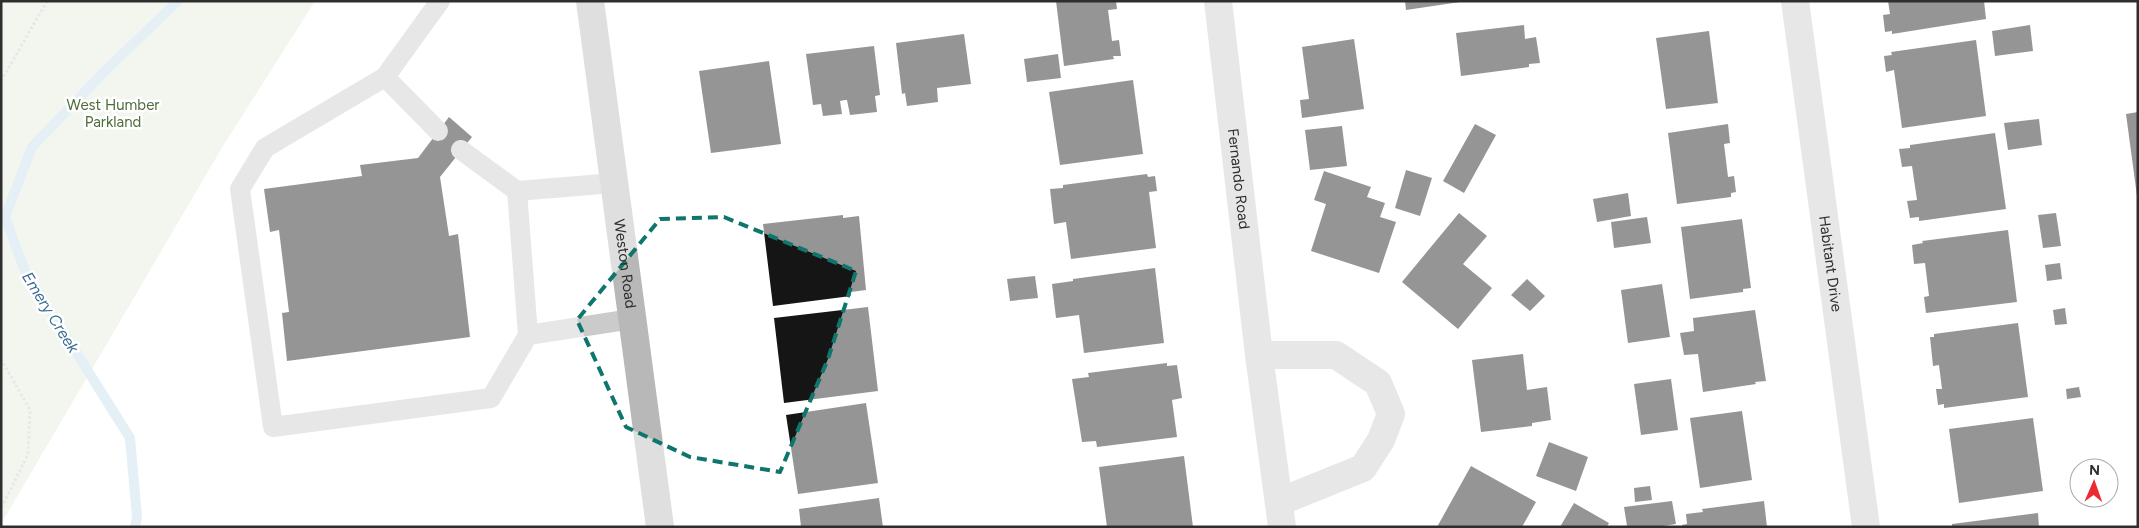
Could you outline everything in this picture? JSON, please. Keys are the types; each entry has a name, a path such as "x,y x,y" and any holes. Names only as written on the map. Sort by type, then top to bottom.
{"main road":[{"name":"Weston Road","path":"590,1 660,527"}],"street":[{"name":"Fernando Road","path":"1218,1 1260,355 1280,515 1363,468 1381,440 1391,414 1378,383 1336,355 1260,355"},
{"name":"Habitant Drive","path":"1795,1 1866,527"}],"lane":[{"path":"440,1 385,77 265,148 240,189 273,427 491,398 528,335 518,191"},
{"path":"385,77 438,131"},
{"path":"461,150 518,191 614,183"},
{"path":"528,335 632,319"}],"path":[{"path":"1,81 47,1"},
{"path":"1,359 30,410 28,454 1,509"}],"highlighted area":[{"path":"724,217 856,271 828,359 780,472 690,457 626,427 577,320 660,219"}],"green space":[{"name":"West Humber Parkland","path":"1,1 315,1 223,146 1,524"}],"building":[{"path":"1056,1 1116,1 1117,9 1108,10 1112,41 1119,40 1121,56 1113,56 1114,59 1064,66"},
{"path":"1405,1 1460,1 1460,2 1406,10"},
{"path":"1888,1 1984,1 1986,19 1892,34 1892,31 1885,32 1883,15 1890,14"},
{"path":"1524,25 1525,39 1536,37 1540,63 1529,64 1529,67 1461,76 1456,33"},
{"path":"2030,25 2033,51 1995,56 1992,31"},
{"path":"1709,31 1718,103 1666,109 1656,38"},
{"path":"964,34 971,84 937,88 938,102 907,106 905,93 902,94 896,43"},
{"path":"1354,39 1364,109 1302,118 1300,100 1309,99 1302,47"},
{"path":"1976,40 1986,116 1902,128 1894,70 1886,72 1884,56 1892,55 1891,52"},
{"path":"874,46 880,95 875,96 877,112 850,115 847,100 845,100 840,101 842,114 823,116 821,104 813,105 806,54"},
{"path":"1058,54 1061,78 1027,82 1024,59"},
{"path":"769,61 781,144 711,153 699,71"},
{"path":"1133,80 1143,154 1060,165 1049,92"},
{"path":"2138,112 2138,196 2137,196 2126,114"},
{"path":"449,117 472,137 440,177 449,236 458,234 470,337 287,361 282,313 289,312 279,230 270,232 264,189 362,176 360,165 418,158"},
{"path":"2039,119 2042,145 2008,150 2004,123"},
{"path":"1475,124 1496,135 1464,193 1443,181"},
{"path":"1728,124 1730,143 1724,144 1728,177 1734,176 1736,192 1731,193 1731,197 1677,204 1668,133"},
{"path":"1342,126 1347,166 1310,170 1305,130"},
{"path":"1995,133 2006,209 1919,221 1919,217 1910,218 1907,201 1917,200 1912,166 1902,167 1899,149 1910,148 1910,145"},
{"path":"1406,170 1432,178 1420,216 1395,208"},
{"path":"1324,171 1371,187 1367,197 1385,203 1380,217 1396,222 1379,273 1311,251 1326,204 1314,200"},
{"path":"1147,174 1148,177 1155,176 1157,191 1149,192 1156,248 1071,259 1066,222 1054,224 1050,189 1063,188 1063,185"},
{"path":"1628,193 1631,216 1597,222 1593,199"},
{"path":"1459,213 1487,236 1463,264 1492,288 1458,329 1402,282"},
{"path":"2056,213 2061,246 2043,248 2038,215"},
{"path":"843,215 843,218 859,216 866,290 851,292 851,296 773,306 763,224"},
{"path":"1647,217 1651,243 1614,248 1611,222"},
{"path":"1742,219 1751,288 1743,289 1743,292 1690,299 1681,227"},
{"path":"2008,230 2017,302 1926,313 1924,297 1929,296 1925,263 1914,264 1912,245 1923,243 1922,241"},
{"path":"2060,263 2062,279 2047,281 2045,265"},
{"path":"1155,268 1164,343 1084,353 1079,315 1056,318 1052,284 1073,281 1073,279"},
{"path":"1035,276 1038,298 1010,301 1007,279"},
{"path":"1527,279 1545,296 1530,311 1511,295"},
{"path":"1662,284 1670,337 1628,343 1621,290"},
{"path":"868,307 878,391 784,403 774,318"},
{"path":"2065,308 2067,324 2055,325 2053,310"},
{"path":"1755,310 1766,381 1703,392 1698,354 1684,355 1680,333 1694,331 1693,318"},
{"path":"2018,323 2028,397 1944,408 1944,404 1938,405 1936,389 1942,389 1939,365 1933,366 1930,337 1934,337 1934,334"},
{"path":"1523,354 1527,390 1547,387 1551,420 1532,423 1532,426 1481,432 1472,360"},
{"path":"1167,363 1167,366 1177,365 1182,398 1172,400 1177,437 1097,447 1096,441 1082,442 1072,379 1089,377 1088,373"},
{"path":"1671,379 1678,430 1641,435 1634,384"},
{"path":"2079,387 2081,397 2067,399 2066,389"},
{"path":"866,403 878,483 798,494 786,415"},
{"path":"1742,411 1752,480 1700,488 1690,418"},
{"path":"2033,418 2043,491 1959,503 1949,429"},
{"path":"1549,442 1588,457 1576,491 1536,476"},
{"path":"1184,456 1193,527 1107,527 1099,467"},
{"path":"1471,466 1536,502 1522,527 1437,527"},
{"path":"1650,486 1652,500 1635,502 1634,488"},
{"path":"879,498 883,527 801,527 799,509"},
{"path":"1672,501 1676,524 1657,527 1627,526 1624,507"},
{"path":"1764,501 1767,527 1682,527 1682,525 1687,524 1686,514 1703,512 1702,509"},
{"path":"1574,503 1609,523 1607,527 1560,527"},
{"path":"2038,513 2039,527 1952,527 1952,524"}],"waterway":[{"name":"Emery Creek","path":"135,527 137,517 130,438 25,271 5,217 32,147 107,69 178,1"}]}
